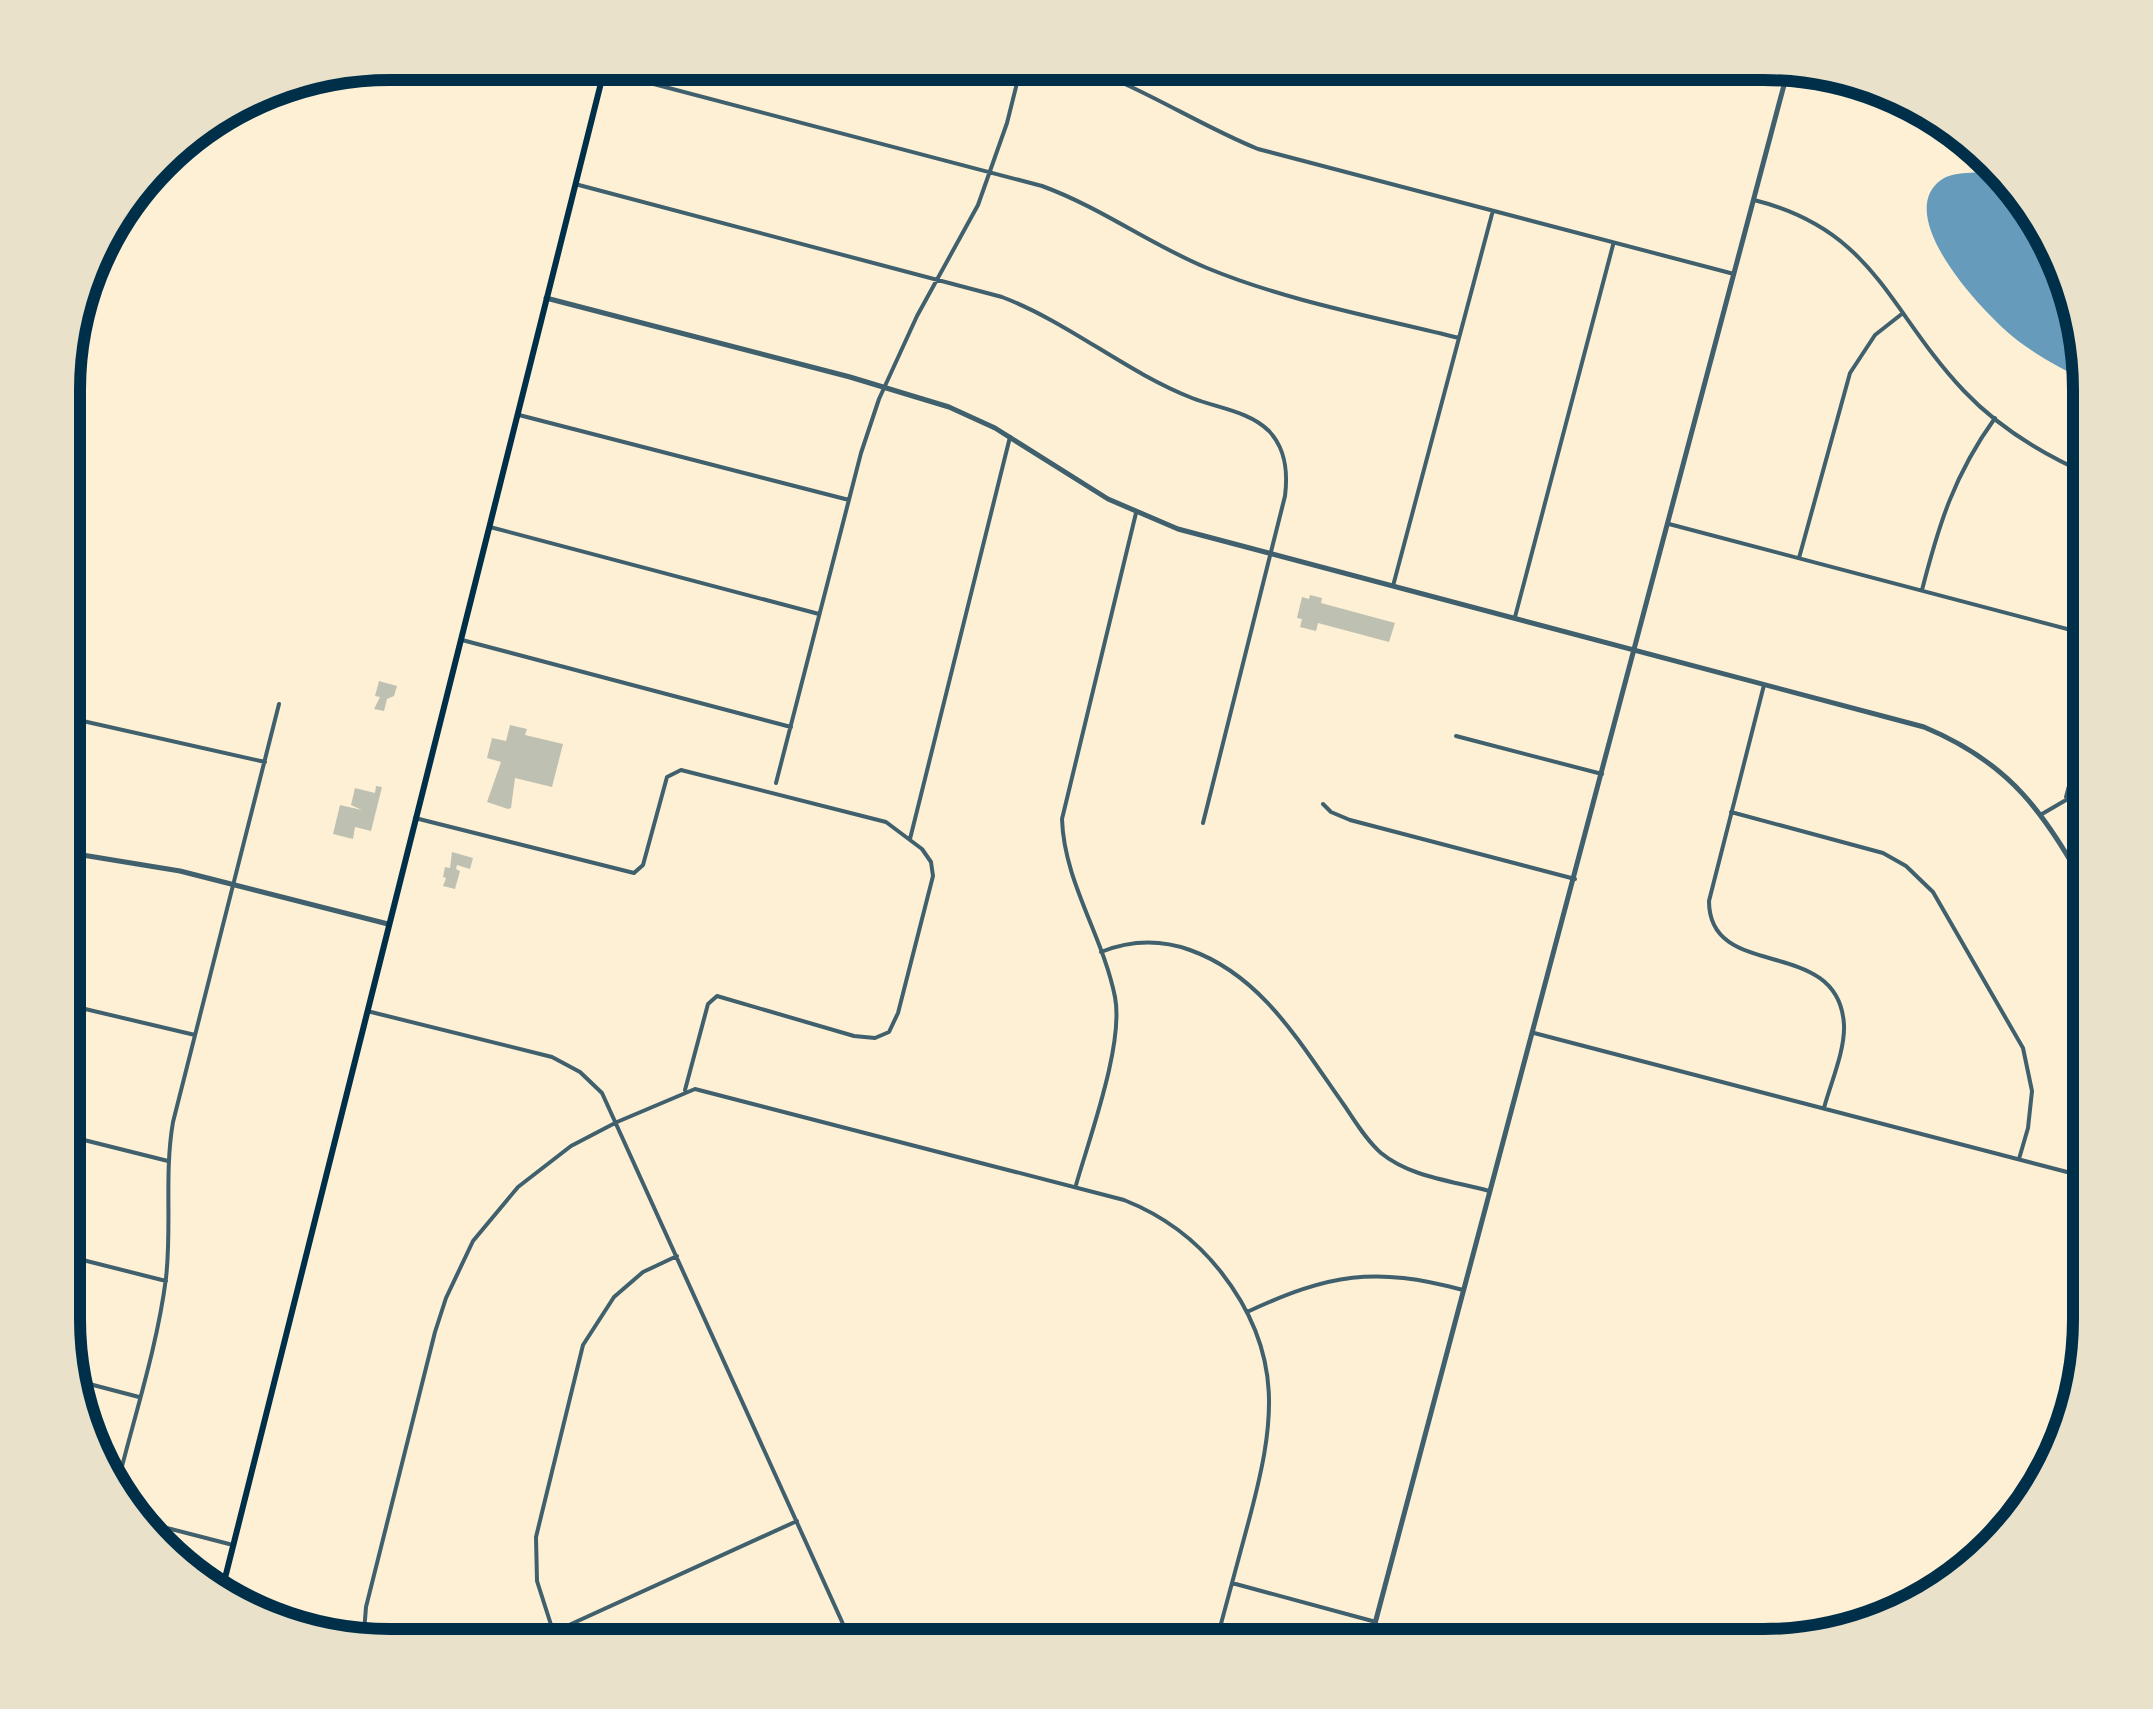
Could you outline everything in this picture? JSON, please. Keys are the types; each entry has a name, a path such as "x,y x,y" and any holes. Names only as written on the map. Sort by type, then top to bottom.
{"main road":[{"path":"224,1580 601,81"}],"street":[{"path":"656,81 1065,195 1224,275 1459,338"},
{"path":"776,782 849,500 884,387 972,216 991,172 1017,81"},
{"path":"1118,81 1258,149 1734,274"},
{"path":"1374,1629 1784,81"},
{"path":"575,184 1002,297 1041,313 1158,382 1264,426 1282,451 1285,496 1202,823"},
{"path":"1754,200 1804,217 1860,256 1964,391 2046,454 2073,467"},
{"path":"1392,586 1492,212"},
{"path":"1515,617 1613,244"},
{"path":"546,298 949,407 1010,437 1088,487 1136,512 1202,536 1906,720 1946,736 2000,770 2042,814 2072,865"},
{"path":"1799,558 1850,373 1875,335 1903,313"},
{"path":"517,414 849,500"},
{"path":"1922,590 1945,506 1968,458 1995,418"},
{"path":"910,840 1010,437"},
{"path":"1076,1187 1116,1032 1116,999 1066,854 1062,820 1136,512"},
{"path":"1669,524 2073,630"},
{"path":"488,527 819,614"},
{"path":"460,639 791,727"},
{"path":"1765,682 1709,913 1713,925 1730,944 1803,967 1821,978 1835,995 1844,1034 1824,1108"},
{"path":"121,1471 166,1281 168,1161 173,1122 280,704"},
{"path":"80,721 265,762"},
{"path":"1456,736 1602,774"},
{"path":"415,818 634,872 643,865 667,777 682,770 886,822 922,849 931,862 933,876 895,1023 883,1036 854,1036 713,998 708,1004 684,1092"},
{"path":"2066,797 2073,773"},
{"path":"2042,814 2073,794"},
{"path":"1323,804 1350,820 1575,878"},
{"path":"1731,812 1883,853 1906,866 1933,892 2016,1032 2026,1058 2031,1110 2019,1159"},
{"path":"80,854 146,864 388,924"},
{"path":"1101,952 1130,943 1159,942 1211,959 1252,986 1281,1017 1380,1151 1408,1169 1490,1191"},
{"path":"81,1008 195,1035"},
{"path":"367,1011 564,1062 592,1082 609,1105 845,1628"},
{"path":"1534,1032 2072,1173"},
{"path":"364,1627 366,1607 435,1332 458,1267 490,1216 552,1157 616,1122 684,1092 705,1090 1076,1187 1142,1208 1179,1230 1214,1264 1247,1312 1263,1352 1268,1376 1269,1434 1220,1629"},
{"path":"81,1139 168,1161"},
{"path":"552,1628 536,1581 536,1538 579,1358 594,1324 614,1296 643,1272 676,1256"},
{"path":"81,1260 166,1281"},
{"path":"1247,1312 1311,1284 1350,1277 1405,1277 1463,1290"},
{"path":"87,1383 139,1397"},
{"path":"559,1628 797,1521"},
{"path":"161,1527 233,1545"},
{"path":"1232,1583 1376,1622"}],"water":[{"path":"1983,173 2009,201 2041,253 2057,290 2072,373 2006,331 1968,291 1935,242 1927,218 1928,197 1941,180"}],"building":[{"path":"1310,595 1322,598 1321,603 1395,623 1389,642 1318,623 1316,631 1300,627 1302,619 1297,618 1302,597 1309,599"},
{"path":"379,681 397,686 384,711 374,709 380,697 375,696"},
{"path":"510,725 527,729 525,735 563,744 552,787 515,778 508,809 487,802 501,762 487,758 492,738 506,741"},
{"path":"376,786 382,787 371,831 355,827 353,839 333,834 340,805 362,810 351,805 355,788 375,793"},
{"path":"452,852 473,858 470,869 457,865 460,871 455,889 443,886"}]}
